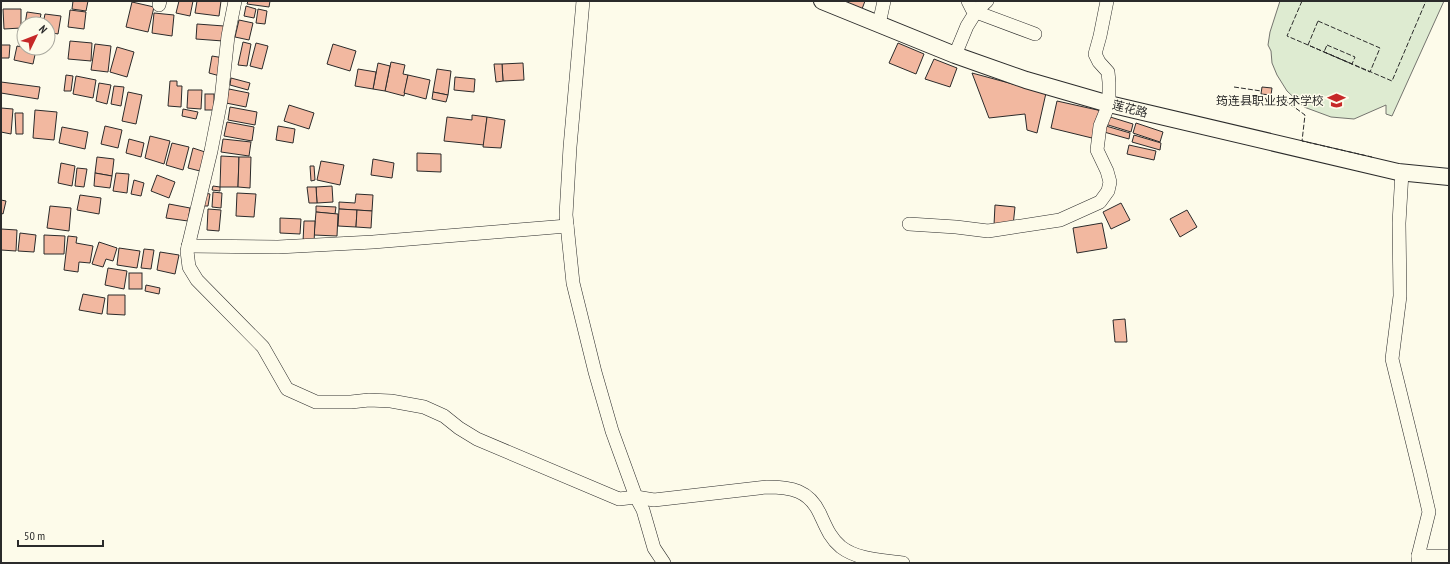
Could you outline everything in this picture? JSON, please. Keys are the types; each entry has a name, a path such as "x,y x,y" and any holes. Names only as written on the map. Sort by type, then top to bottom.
{"main road":[{"name":"莲花路","path":"822,1 955,55 1026,80 1109,104 1402,172 1449,177"}],"street":[{"path":"235,1 228,36 221,100 211,150 187,251 189,267 197,280 263,347 288,390 316,402 351,402 369,400 391,401 424,407 444,416 459,428 477,439 542,468 619,499 636,497 654,500 767,487 785,487 802,493 809,498 819,512 828,534 842,548 864,558 903,563"},
{"path":"583,1 570,147 566,215 573,283 595,372 612,430 636,497 643,510 654,548 664,563"},
{"path":"878,24 884,1"},
{"path":"968,1 972,10 1034,34"},
{"path":"955,55 967,26 976,12 987,1"},
{"path":"909,224 956,227 988,232 1060,220 1100,202 1108,191 1110,182 1107,171 1097,150 1100,126 1109,104 1109,82 1108,72 1099,62 1095,54 1100,36 1106,1"},
{"path":"1402,172 1399,223 1400,296 1392,359 1429,512 1418,559 1449,556"},
{"path":"188,246 278,246 373,242 567,226"}],"green space":[{"path":"1280,1 1444,1 1392,116 1386,114 1386,105 1354,119 1331,117 1304,107 1287,91 1277,75 1272,63 1271,51 1268,45 1270,32"}],"building":[{"path":"73,1 88,1 86,11 72,9"},
{"path":"179,1 193,1 190,16 176,13"},
{"path":"197,1 221,1 219,16 195,13"},
{"path":"248,1 270,1 269,7 247,4"},
{"path":"849,1 865,1 862,9 848,3"},
{"path":"132,2 154,7 148,32 126,27"},
{"path":"246,6 256,9 254,18 244,16"},
{"path":"3,9 21,9 21,16 16,16 16,28 4,29"},
{"path":"258,9 267,11 265,24 256,23"},
{"path":"70,10 86,12 84,29 68,27"},
{"path":"27,12 41,14 41,16 26,16"},
{"path":"154,13 174,15 172,36 152,33"},
{"path":"45,14 61,16 58,34 56,34 56,16 45,16"},
{"path":"239,20 253,23 249,40 235,37"},
{"path":"197,24 224,26 223,41 196,39"},
{"path":"70,41 92,43 91,61 68,59"},
{"path":"243,42 251,44 247,66 238,65"},
{"path":"256,43 268,46 262,69 250,66"},
{"path":"898,43 924,54 916,74 889,63"},
{"path":"95,44 111,46 108,72 91,70"},
{"path":"333,44 356,51 350,71 327,64"},
{"path":"1,45 10,45 9,58 1,58"},
{"path":"117,47 134,52 127,77 110,72"},
{"path":"16,51 16,56 35,56 33,64 14,60"},
{"path":"212,56 224,58 220,76 209,73"},
{"path":"934,59 957,68 950,87 925,79"},
{"path":"391,62 405,65 403,74 408,75 404,96 385,91"},
{"path":"378,63 390,66 385,91 373,89"},
{"path":"523,63 524,80 503,81 502,64"},
{"path":"494,64 502,64 503,81 496,82"},
{"path":"358,69 376,72 373,89 355,86"},
{"path":"437,69 451,71 448,95 433,92"},
{"path":"972,73 1046,93 1037,133 1027,130 1025,114 989,118"},
{"path":"66,75 73,76 71,91 64,91"},
{"path":"408,75 430,80 426,99 404,93"},
{"path":"76,76 96,80 93,98 73,94"},
{"path":"455,77 475,79 474,92 454,90"},
{"path":"231,78 250,83 248,90 230,85"},
{"path":"170,81 177,81 177,86 182,86 181,107 168,106"},
{"path":"1,82 40,87 38,99 1,93"},
{"path":"99,83 111,85 107,104 96,101"},
{"path":"114,86 124,87 121,106 111,104"},
{"path":"1262,87 1272,88 1271,95 1261,94"},
{"path":"229,89 249,93 246,107 226,103"},
{"path":"188,90 202,90 201,109 187,108"},
{"path":"128,92 142,95 136,124 122,121"},
{"path":"433,92 448,95 446,102 432,99"},
{"path":"205,94 214,94 214,110 205,110"},
{"path":"1057,101 1102,111 1096,139 1051,128"},
{"path":"289,105 314,113 309,129 284,121"},
{"path":"230,107 257,112 255,125 228,120"},
{"path":"1,108 13,109 11,134 1,132"},
{"path":"183,109 198,112 196,119 182,116"},
{"path":"35,110 57,112 54,140 33,138"},
{"path":"15,113 23,113 23,134 16,134"},
{"path":"472,115 487,117 484,145 444,141 447,117 472,120"},
{"path":"1107,116 1133,124 1131,132 1105,124"},
{"path":"487,117 505,120 501,148 483,147"},
{"path":"227,122 254,127 252,141 224,136"},
{"path":"1136,123 1163,132 1160,142 1133,133"},
{"path":"105,126 122,130 118,148 101,144"},
{"path":"278,126 295,129 293,143 276,140"},
{"path":"1106,126 1130,133 1129,139 1104,132"},
{"path":"62,127 88,132 85,149 59,143"},
{"path":"1134,135 1161,143 1160,150 1132,142"},
{"path":"150,136 170,141 164,164 145,158"},
{"path":"129,139 144,143 141,157 126,153"},
{"path":"223,139 251,142 249,156 221,152"},
{"path":"172,143 189,147 183,170 166,165"},
{"path":"1129,145 1156,151 1154,160 1127,154"},
{"path":"193,148 205,152 200,171 188,168"},
{"path":"417,153 441,154 441,172 417,171"},
{"path":"221,156 239,157 238,187 220,187"},
{"path":"97,157 114,159 112,176 95,173"},
{"path":"239,157 251,157 250,188 238,187"},
{"path":"373,159 394,163 392,178 371,175"},
{"path":"321,161 344,165 340,185 317,180"},
{"path":"61,163 75,166 72,186 58,183"},
{"path":"310,166 314,166 315,180 311,181"},
{"path":"77,168 87,169 84,187 75,186"},
{"path":"95,173 112,176 110,188 94,186"},
{"path":"116,173 129,174 127,193 113,191"},
{"path":"157,175 175,182 169,198 151,191"},
{"path":"134,180 144,183 141,196 131,194"},
{"path":"213,186 220,187 220,191 212,190"},
{"path":"332,186 333,202 317,203 316,187"},
{"path":"307,187 316,187 317,203 309,203"},
{"path":"213,192 222,193 221,208 212,207"},
{"path":"204,193 210,194 208,206 202,206"},
{"path":"237,193 256,194 254,217 236,216"},
{"path":"356,194 373,195 372,211 339,209 339,202 355,203"},
{"path":"80,195 101,198 99,214 77,210"},
{"path":"1,200 6,201 3,214 1,213"},
{"path":"1121,203 1130,220 1111,229 1103,212"},
{"path":"169,204 190,208 188,221 166,218"},
{"path":"995,205 1015,207 1013,226 994,225"},
{"path":"50,206 71,208 69,231 47,228"},
{"path":"316,206 336,207 335,214 316,212"},
{"path":"208,209 221,210 219,231 207,230"},
{"path":"339,209 357,210 356,227 338,226"},
{"path":"357,210 372,211 371,228 356,227"},
{"path":"1187,210 1197,227 1180,237 1170,219"},
{"path":"316,212 338,214 337,236 314,235"},
{"path":"280,218 301,219 300,234 280,233"},
{"path":"304,221 315,221 314,243 303,242"},
{"path":"1102,223 1107,248 1077,253 1073,228"},
{"path":"1,229 17,230 16,251 1,250"},
{"path":"20,233 36,235 34,252 18,251"},
{"path":"44,235 65,236 64,254 44,254"},
{"path":"68,236 77,237 76,243 93,246 90,263 79,262 78,272 64,270"},
{"path":"99,242 117,248 113,261 106,259 103,267 92,264"},
{"path":"119,248 140,251 137,268 117,265"},
{"path":"144,249 154,250 151,269 141,268"},
{"path":"160,252 179,255 175,274 157,270"},
{"path":"108,268 127,271 124,289 105,285"},
{"path":"129,273 142,273 142,289 129,289"},
{"path":"146,285 160,288 159,294 145,291"},
{"path":"83,294 105,298 102,314 79,310"},
{"path":"108,295 125,295 125,315 107,314"},
{"path":"1125,319 1127,342 1115,342 1113,320"}],"fence":[{"path":"1302,1 1287,36 1392,81 1426,1"},
{"path":"1318,21 1380,48 1370,72 1308,45 1318,21"},
{"path":"1327,45 1355,57 1352,64 1324,52 1327,45"},
{"path":"1234,87 1261,91"},
{"path":"1279,96 1305,115 1302,141 1372,157"}],"place":[{"name":"筠连县职业技术学校","path":"1337,101"}]}
